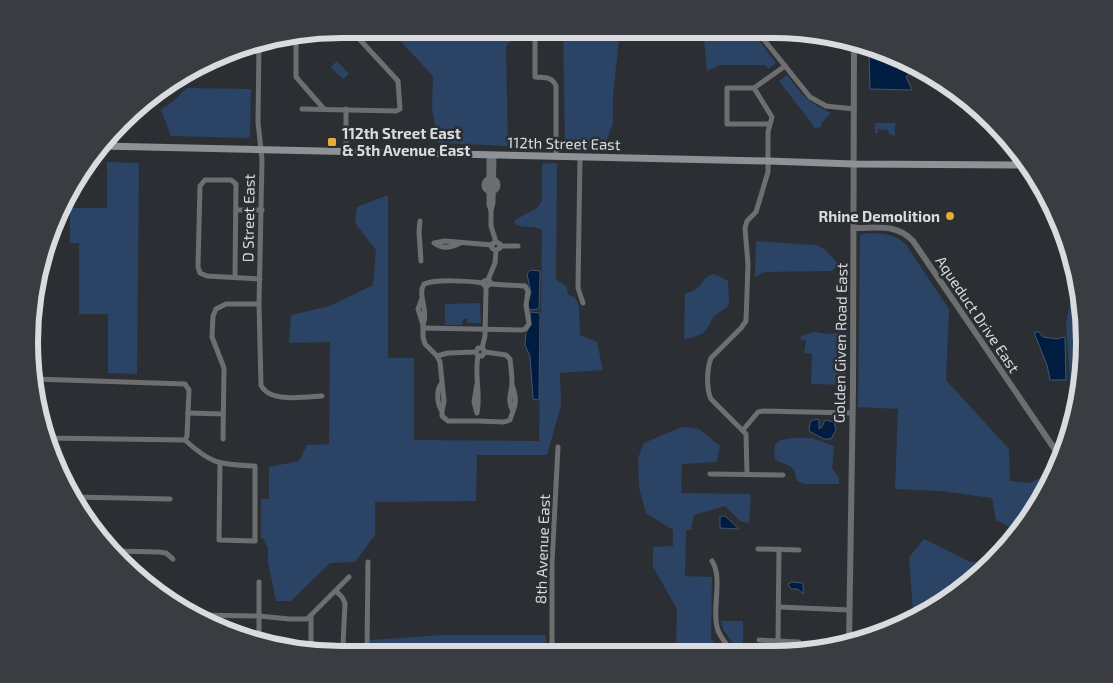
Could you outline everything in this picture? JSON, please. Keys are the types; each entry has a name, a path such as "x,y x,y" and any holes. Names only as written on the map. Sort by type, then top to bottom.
{"main road":[{"name":"112th Street East","path":"109,146 768,160 854,164 1019,165"}],"street":[{"path":"302,109 396,111 400,109 398,81 358,38"},
{"path":"535,38 535,77 549,78 556,86 556,157"},
{"path":"762,38 782,68 810,97 820,104 834,108 854,108"},
{"path":"296,41 296,77 324,109"},
{"name":"D Street East","path":"259,49 258,122 262,210 259,304 261,388 272,396 322,396"},
{"name":"Golden Given Road East","path":"849,635 854,228 854,49"},
{"path":"769,124 727,124 728,88 754,88 782,68"},
{"path":"747,474 747,437 743,430 711,399 708,392 711,358 742,328 746,321 748,264 744,228 747,221 756,212 768,172 769,124 772,117 754,88"},
{"path":"346,109 346,151"},
{"path":"437,356 448,353 477,354 482,356 487,284 495,262 496,246 491,226 491,210 489,205 491,192 498,186 491,179 491,155"},
{"path":"580,157 578,288 583,303"},
{"path":"235,277 237,187 231,180 209,179 201,182 198,268 200,273 206,276 260,279"},
{"path":"491,179 484,185 491,192"},
{"path":"237,210 262,210"},
{"path":"420,221 421,261"},
{"name":"Aqueduct Drive East","path":"854,228 894,229 902,232 913,241 1055,450"},
{"path":"420,243 445,241 496,246 518,246"},
{"path":"423,327 526,329 529,324 526,305 528,291 525,286 459,281 426,283 422,288 422,298 418,310 423,327 422,337 425,344 437,356 441,367 441,384 438,396 440,408 448,422 477,420 504,422 511,418 515,401 510,359 506,355 483,350"},
{"path":"224,439 224,368 212,337 212,322 215,312 219,307 226,304 259,304"},
{"path":"477,354 477,384 474,402 477,420"},
{"path":"40,380 182,383 187,385 188,414 187,436 185,440"},
{"path":"743,430 758,412 763,411 852,413"},
{"path":"188,414 224,414"},
{"path":"54,438 185,440 201,454 220,464 255,466 255,541 219,540 220,464"},
{"name":"8th Avenue East","path":"552,646 552,563 558,447"},
{"path":"710,474 783,475"},
{"path":"81,497 170,499"},
{"path":"758,549 799,550"},
{"path":"778,640 779,550"},
{"path":"122,551 159,552 174,559"},
{"path":"712,561 717,572 717,630 728,646"},
{"path":"367,646 368,562"},
{"path":"210,615 259,616 305,620 349,577"},
{"path":"259,634 260,582"},
{"path":"336,591 345,603 342,646"},
{"path":"779,607 849,610"},
{"path":"311,616 311,644"},
{"path":"759,640 798,642"}],"shaded area":[{"path":"397,38 512,38 506,47 508,146 438,143 432,108 433,76"},
{"path":"563,38 619,38 613,94 613,123 604,148 565,145"},
{"path":"704,38 758,39 776,63 768,69 765,65 720,65 707,71"},
{"path":"869,54 911,71 906,77 912,90 870,89"},
{"path":"337,61 349,74 343,79 331,67"},
{"path":"787,75 806,97 831,113 822,122 821,127 813,128 813,125 779,81"},
{"path":"186,88 251,89 250,136 248,138 171,136 161,110"},
{"path":"875,123 895,123 895,136 889,134 888,130 878,129 878,133 875,133"},
{"path":"107,162 139,163 137,374 108,373 108,314 79,314 79,243 70,243 70,208 107,208"},
{"path":"557,163 556,279 567,287 568,295 575,297 579,306 580,335 597,342 603,370 560,373 561,405 547,455 477,455 476,501 375,502 375,535 355,562 330,563 291,601 276,601 268,562 268,546 263,538 261,538 261,499 269,499 269,467 299,461 307,445 329,444 330,342 289,343 291,315 330,306 373,285 376,250 355,223 357,207 388,195 388,358 414,358 414,440 539,441 542,230 514,223 515,220 537,208 542,200 542,164"},
{"path":"864,233 892,236 907,246 949,309 946,380 1009,449 1010,481 1030,483 1044,476 1012,528 996,520 992,498 941,491 895,489 898,409 858,407 860,236"},
{"path":"756,241 816,245 824,249 837,262 836,267 832,271 765,272 755,277"},
{"path":"530,270 540,271 539,309 529,310 528,303 531,293 527,274"},
{"path":"714,274 728,281 729,302 727,307 714,316 702,334 684,340 685,293 695,290 706,278"},
{"path":"1070,283 1076,342 1070,398 1066,323 1071,299"},
{"path":"480,303 481,323 467,323 467,319 463,319 462,325 445,325 445,304"},
{"path":"530,312 540,313 539,400 533,399 530,356 525,345 526,333 531,324"},
{"path":"815,332 827,334 845,333 846,385 811,384 812,354 804,353 806,340 800,340 801,336"},
{"path":"1035,332 1039,332 1043,337 1057,339 1065,337 1066,380 1050,380 1047,365"},
{"path":"816,419 819,420 819,429 825,420 834,422 836,430 831,439 824,439 809,431 810,422"},
{"path":"682,427 699,429 720,446 717,462 682,464 681,493 751,494 749,523 740,521 725,506 694,515 691,530 686,530 685,576 712,577 711,638 717,646 676,646 677,609 653,567 653,547 673,546 673,530 646,513 639,488 638,458 644,443"},
{"path":"812,438 834,446 832,468 839,478 839,484 804,484 797,481 793,469 774,458 775,444 781,440"},
{"path":"723,516 739,529 720,528 720,517"},
{"path":"924,539 970,562 980,562 957,583 913,611 909,557"},
{"path":"792,582 803,583 803,594 798,589 791,589 788,584"},
{"path":"721,621 743,621 743,646 734,646 723,629"},
{"path":"444,635 546,635 546,646 370,646 370,640"}],"place":[{"name":"112th Street East & 5th Avenue East","path":"332,142"},
{"name":"Rhine Demolition","path":"950,216"}]}
